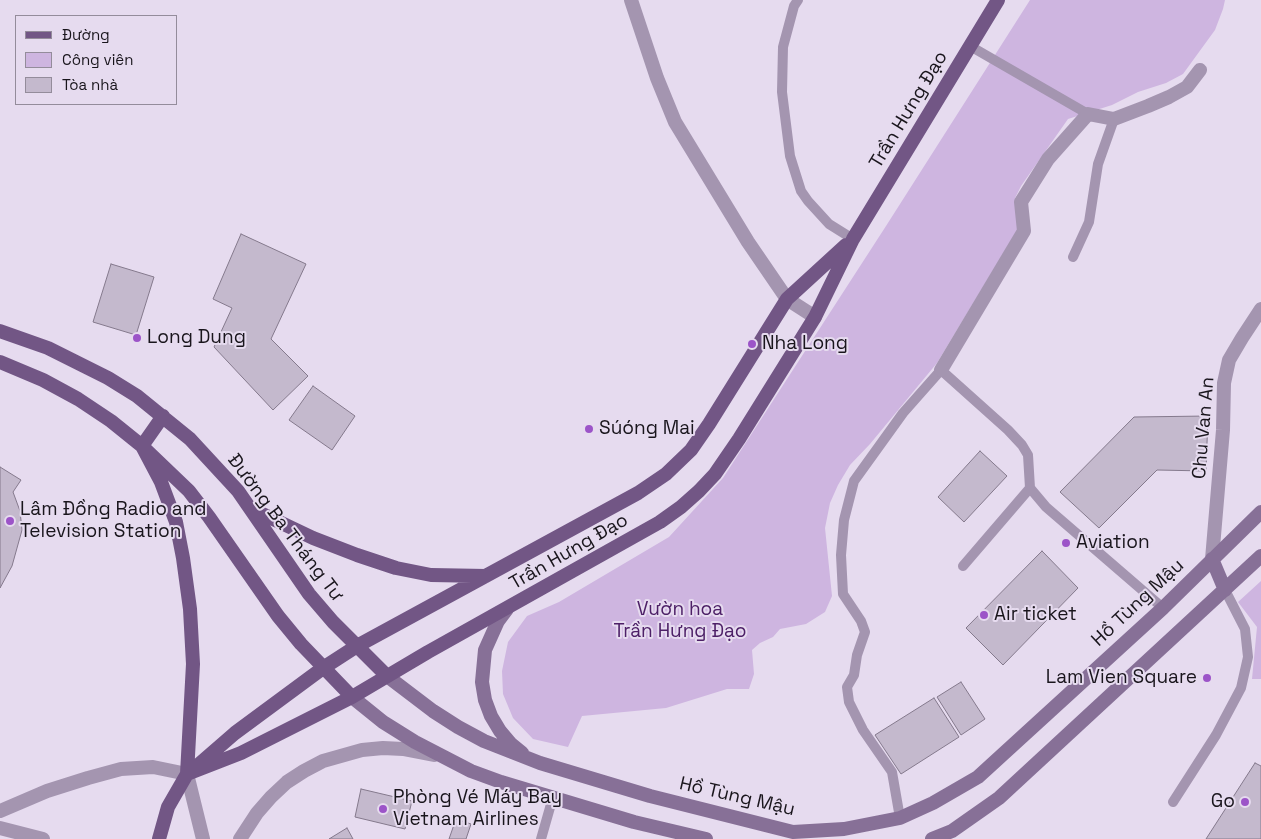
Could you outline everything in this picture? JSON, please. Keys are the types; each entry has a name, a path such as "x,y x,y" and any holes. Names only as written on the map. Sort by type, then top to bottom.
{"main road":[{"name":"Trần Hưng Đạo","path":"188,773 259,745 352,697 660,522 682,507 699,491 715,474 739,439 815,317 853,239 998,0"},
{"name":"Trần Hưng Đạo","path":"159,839 168,807 188,773 235,733 323,668 357,646 638,493 666,474 691,450 709,424 787,299 853,239"},
{"name":"Đường Ba Tháng Tư","path":"0,331 48,348 79,362 115,383 163,416 190,439 215,464 251,509 309,594 387,676"},
{"path":"0,362 43,380 78,399 111,421 142,446 188,491 204,510 278,616 323,668 352,697 383,722 443,757 501,782 634,822 706,839"},
{"path":"142,446 163,416"},
{"path":"142,446 164,490 176,522 183,558 190,609 192,664 188,773"},
{"path":"251,509 313,538 396,568 431,575 487,576"},
{"name":"Hồ Tùng Mậu","path":"387,676 432,711 458,727 484,741 540,764 650,796 793,832 844,829 900,818 933,803 978,776 1163,608 1261,512"},
{"path":"932,839 953,835 999,798 1261,556"},
{"path":"1212,559 1226,590"},
{"path":"507,609 498,621 485,650 482,682 491,716 500,731 511,744 540,764"}],"street":[{"path":"631,0 657,78 676,122 748,242 787,299 815,317"},
{"path":"941,370 1024,231 1020,202 1048,159 1088,114 1114,119 1169,97 1187,87 1200,70"},
{"name":"Chu Van An","path":"1212,559 1223,430 1224,383 1230,360 1261,310"},
{"path":"240,839 256,813 271,797 304,770 323,761 362,750 382,748 423,752 443,757"},
{"path":"0,811 46,791 121,769 153,766 188,773 203,839"},
{"path":"0,828 42,839"}],"lane":[{"path":"798,0 794,6 783,47 782,92 790,156 801,191 808,201 829,224 853,239"},
{"path":"970,46 1088,114"},
{"path":"1073,257 1089,222 1098,164 1114,119"},
{"path":"900,818 892,772 863,730 849,702 847,687 854,675 857,655 865,632 861,621 843,594 841,555 844,520 854,481 903,413 941,370 1022,444 1028,455 1030,488 1046,507 1163,608"},
{"path":"963,566 1030,488"},
{"path":"1173,802 1216,735 1241,688 1248,657 1245,629 1226,590"},
{"path":"541,839 553,797"}],"green space":[{"name":"Vườn hoa Trần Hưng Đạo","path":"1030,0 1225,0 1215,30 1183,74 1166,83 1138,92 1112,105 1068,119 1021,186 1015,198 1018,229 937,363 870,444 850,465 838,485 830,503 825,528 832,596 825,612 806,624 780,629 773,637 760,643 752,650 754,674 749,689 727,689 666,708 582,716 568,747 533,739 513,718 503,694 502,671 508,642 527,616 559,602 669,537 723,478"},
{"path":"1261,581 1261,679 1252,679 1257,627 1238,602"}],"building":[{"path":"241,234 306,264 271,339 308,376 273,410 214,347 232,308 213,299"},
{"path":"111,264 154,277 136,335 93,322"},
{"path":"313,386 355,416 332,450 289,420"},
{"path":"1208,416 1206,471 1157,470 1099,528 1060,492 1134,417"},
{"path":"980,451 1007,476 964,522 938,497"},
{"name":"Lâm Đồng Radio and Television Station","path":"0,467 21,480 13,492 20,511 22,530 12,566 0,588"},
{"path":"1042,551 1078,588 1003,665 966,628"},
{"path":"961,682 985,719 961,735 937,697"},
{"path":"934,698 959,737 901,774 875,735"},
{"name":"Go","path":"1255,763 1261,766 1261,839 1206,839"},
{"name":"Phòng Vé Máy Bay Vietnam Airlines","path":"361,789 412,801 405,829 355,817"},
{"path":"456,819 471,824 466,839 449,839"},
{"path":"347,828 353,839 329,839"}],"place":[{"name":"Long Dung","path":"137,338"},
{"name":"Nha Long","path":"752,344"},
{"name":"Súóng Mai","path":"589,429"},
{"name":"Lâm Đồng Radio and Television Station","path":"10,521"},
{"name":"Aviation","path":"1066,543"},
{"name":"Air ticket","path":"984,615"},
{"name":"Lam Vien Square","path":"1207,678"},
{"name":"Go","path":"1245,802"},
{"name":"Phòng Vé Máy Bay Vietnam Airlines","path":"383,809"}]}
